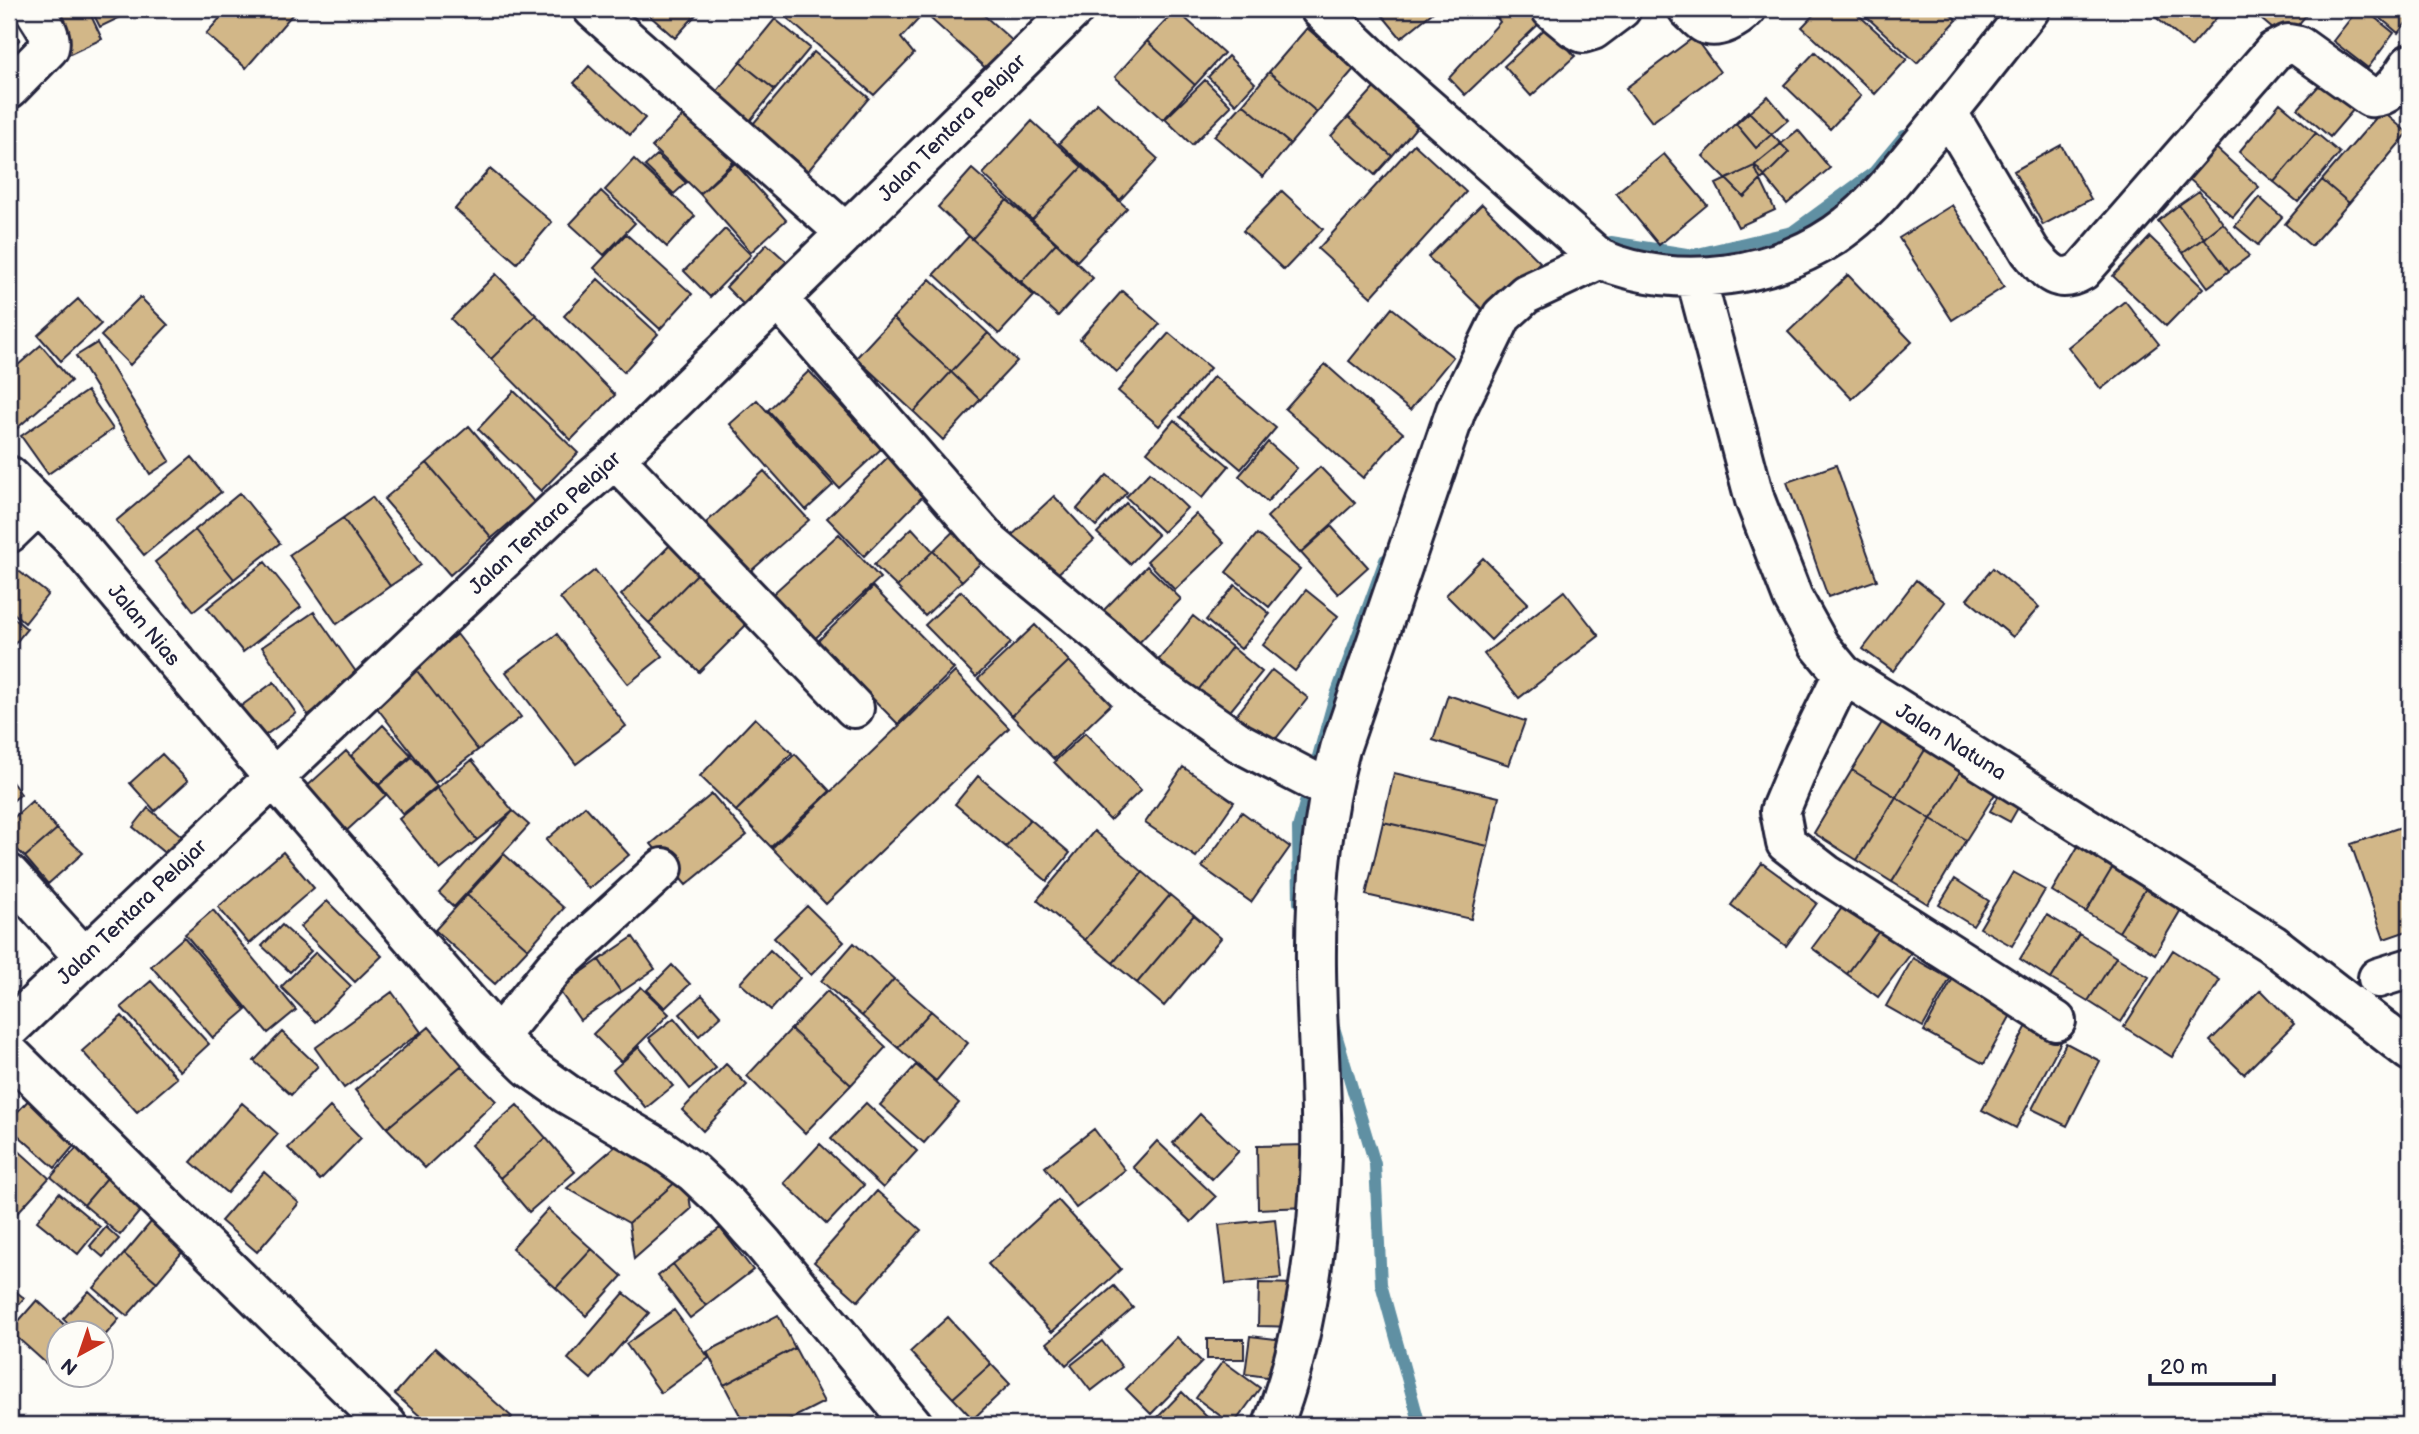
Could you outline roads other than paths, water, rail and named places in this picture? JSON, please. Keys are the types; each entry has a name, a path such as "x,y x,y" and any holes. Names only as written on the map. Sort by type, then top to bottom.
{"street":[{"path":"9,89 49,48 51,41 48,33 34,9"},
{"path":"593,9 846,233"},
{"name":"Jalan Tentara Pelajar","path":"9,1030 549,517 615,459 1074,9"},
{"path":"1320,9 1380,66 1600,259 1618,267 1656,276 1696,278 1731,274 1777,262 1830,238 1873,204 2030,9"},
{"path":"1551,9 1583,33 1593,30 1621,9"},
{"path":"1688,9 1705,24 1720,25 1741,15 1746,9"},
{"path":"1948,113 2030,251 2047,270 2056,276 2067,278 2082,271 2281,47 2288,44 2299,46 2371,97 2379,98 2385,95 2410,64"},
{"path":"1273,1425 1287,1389 1296,1349 1314,1242 1321,1155 1316,947 1322,839 1330,790 1364,675 1456,410 1502,316 1526,294 1600,259"},
{"name":"Jalan Natuna","path":"1696,278 1755,500 1793,598 1819,645 1843,674 2272,944 2410,1051"},
{"path":"779,300 992,544 1102,636 1153,683 1240,743 1330,790"},
{"path":"615,459 854,708"},
{"name":"Jalan Nias","path":"9,476 71,537 274,778 498,1037 529,1067 661,1149 693,1172 764,1245 913,1425"},
{"path":"9,533 38,505"},
{"path":"1843,674 1780,811 1786,843 1826,874 2056,1021"},
{"path":"498,1037 555,967 663,868"},
{"path":"9,874 84,957"},
{"path":"9,1053 387,1425"}],"waterway":[{"path":"1596,247 1611,242 1693,255 1792,232 1874,172 1904,136"},
{"path":"1299,903 1298,828 1333,703 1385,560"},
{"path":"1333,1024 1375,1164 1381,1284 1420,1425"}]}
